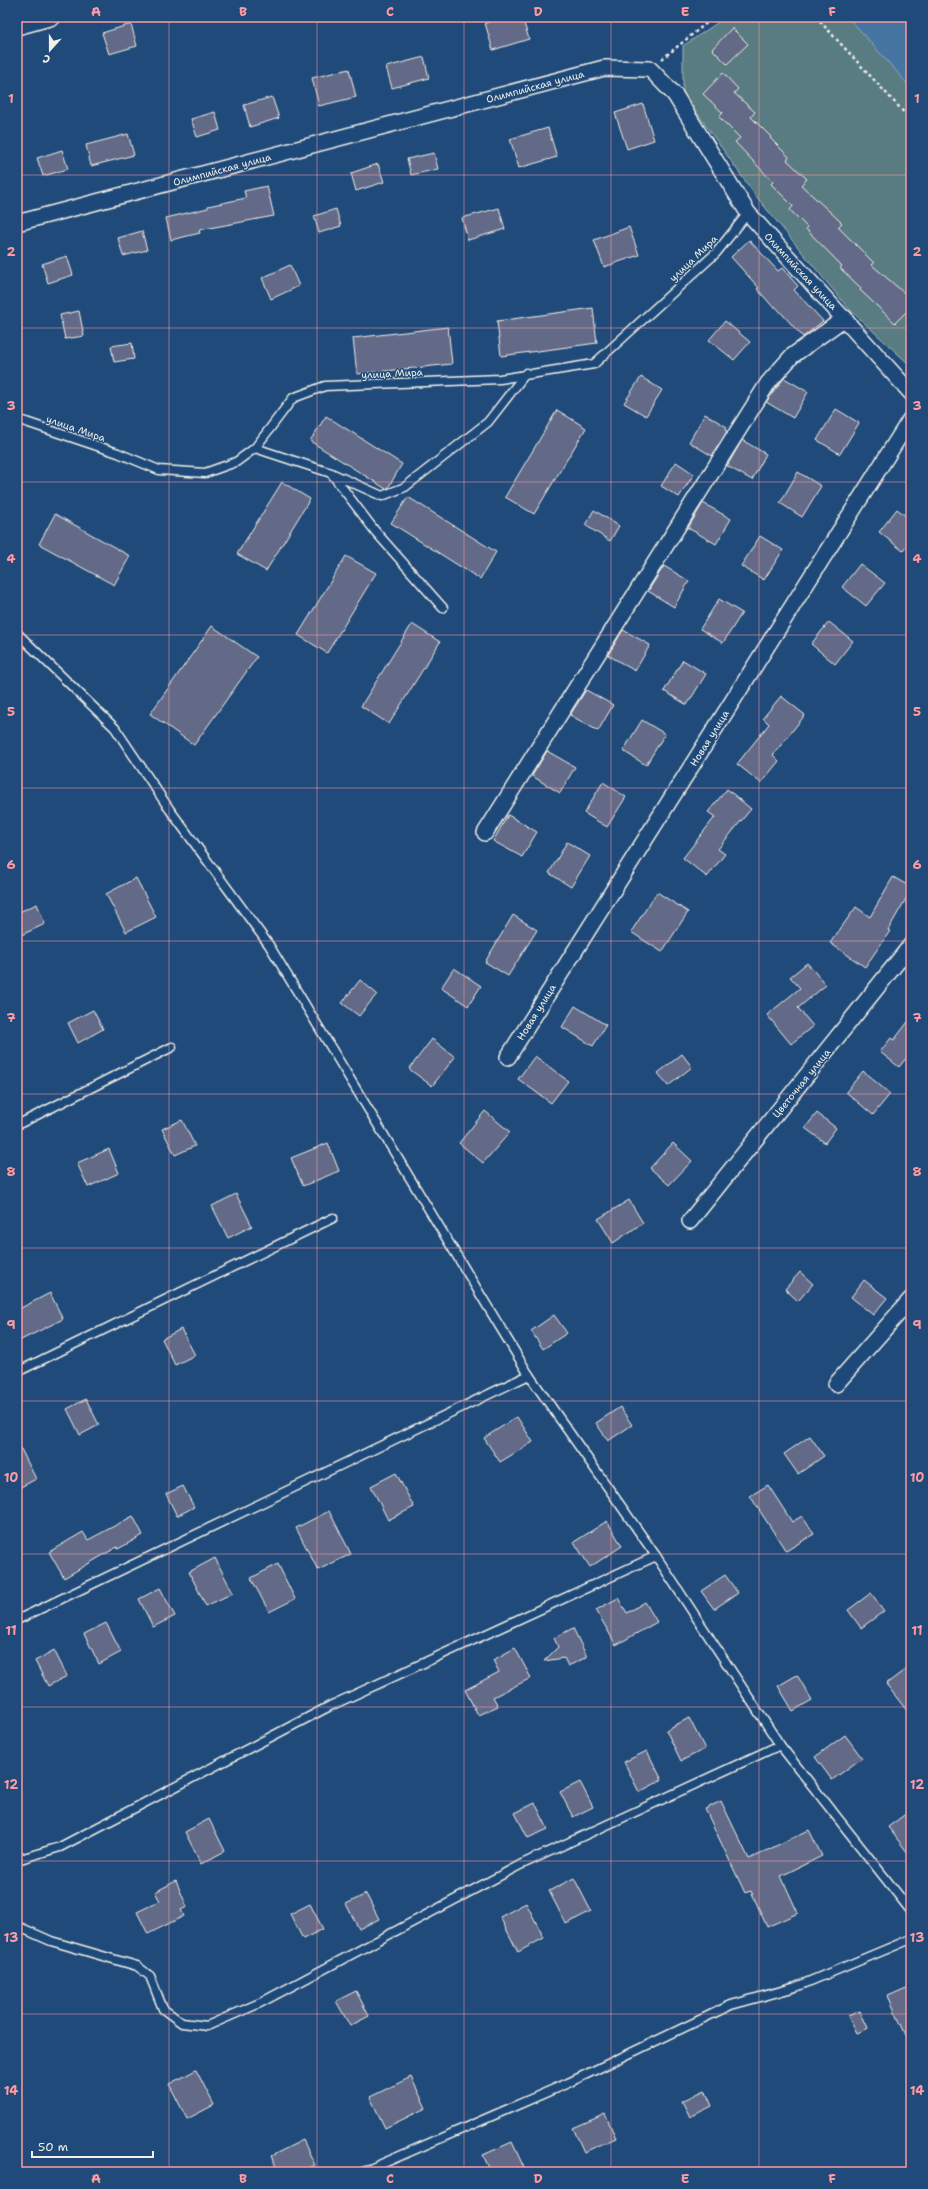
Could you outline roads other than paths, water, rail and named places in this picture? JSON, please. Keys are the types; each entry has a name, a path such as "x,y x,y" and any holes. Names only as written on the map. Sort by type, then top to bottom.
{"street":[{"path":"17,27 53,17"},
{"name":"Олимпийская улица","path":"17,223 604,68 650,69 675,95 748,213 911,393"},
{"path":"485,833 768,383 792,356 844,318"},
{"name":"Новая улица","path":"508,1057 911,418"},
{"name":"Цветочная улица","path":"690,1221 911,945"},
{"path":"836,1384 911,1299"}],"lane":[{"name":"улица Мира","path":"17,419 118,453 159,470 206,473 236,462 255,448 292,398 325,386 500,378 594,364 716,253 748,213"},
{"path":"255,448 330,473 382,496 405,487 488,422 526,373"},
{"path":"330,473 375,531 443,608"},
{"path":"17,633 115,728 170,810 269,945 529,1375 656,1556 780,1745 911,1911"},
{"path":"17,1125 172,1047"},
{"path":"17,1372 333,1218"},
{"path":"17,1620 529,1375"},
{"path":"17,1860 60,1847 330,1706 656,1556"},
{"path":"17,1926 51,1941 137,1966 150,1976 163,2009 182,2023 207,2026 260,2003 520,1865 780,1745"},
{"path":"362,2172 568,2083 731,2004 796,1987 911,1939"}],"water":[{"path":"848,17 911,17 911,88"}]}
